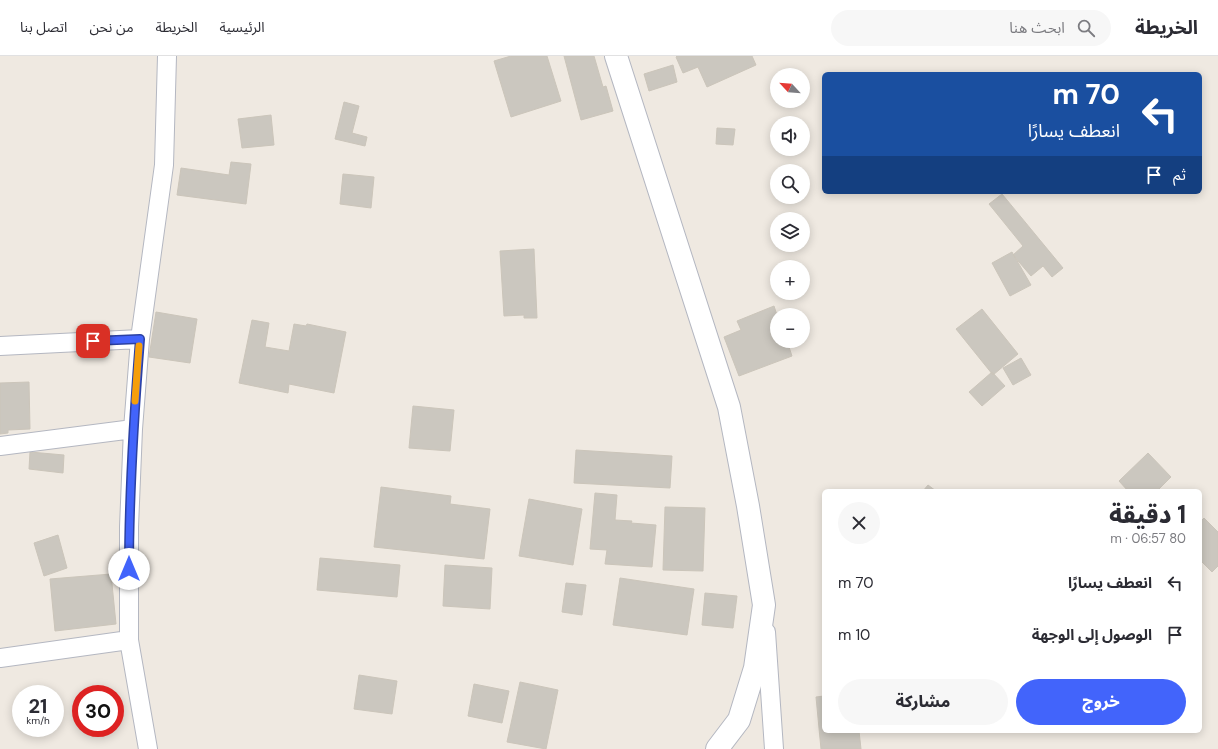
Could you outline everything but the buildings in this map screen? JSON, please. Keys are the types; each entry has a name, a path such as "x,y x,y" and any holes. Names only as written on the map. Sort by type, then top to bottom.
{"main road":[{"path":"616,56 729,407 748,506 764,605 755,668 740,720 717,749"}],"street":[{"path":"148,749 130,640 129,527 133,429 140,339 164,165 167,56"},
{"path":"0,346 140,339"},
{"path":"0,446 133,429"},
{"path":"764,605 774,749"},
{"path":"0,658 130,640"}],"slow traffic":[{"path":"135,401 139,346"}],"route":[{"path":"93,341 140,339 133,429 129,569"}]}
